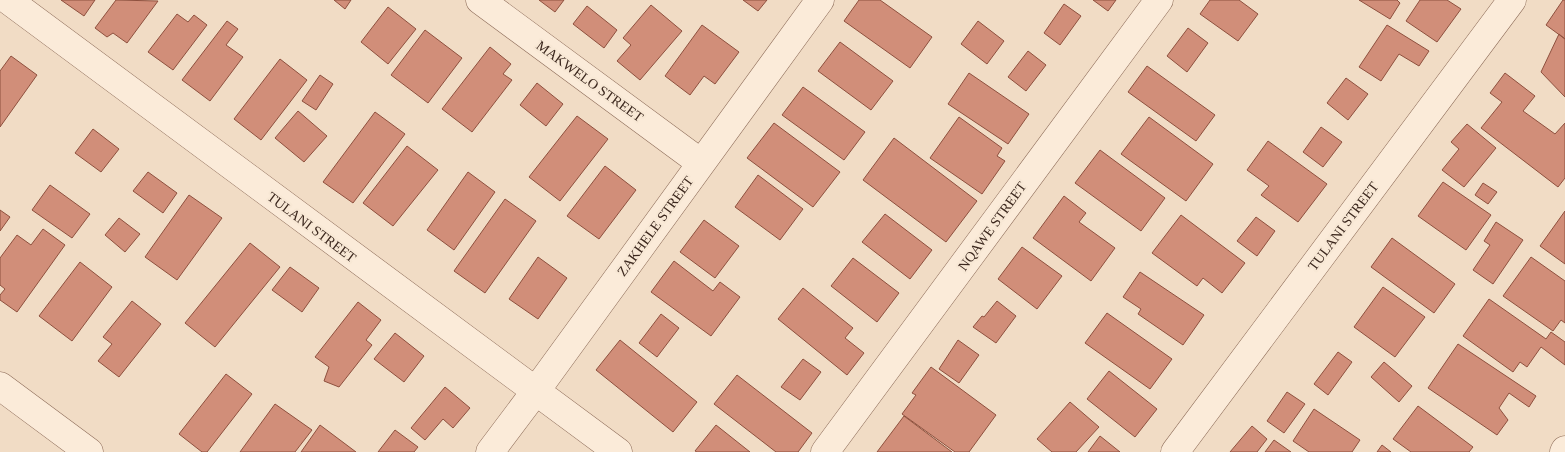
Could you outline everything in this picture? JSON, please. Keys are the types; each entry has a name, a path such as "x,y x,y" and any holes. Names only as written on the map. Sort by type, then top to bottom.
{"street":[{"name":"TULANI STREET","path":"8,0 618,452"},
{"name":"MAKWELO STREET","path":"480,0 701,163"},
{"name":"ZAKHELE STREET","path":"490,452 820,0"},
{"name":"NQAWE STREET","path":"825,452 1160,0"},
{"name":"TULANI STREET","path":"1175,452 1512,0"},
{"path":"0,386 89,452"}],"building":[{"path":"61,0 95,0 84,16"},
{"path":"116,0 158,1 127,43 113,33 107,37 95,28"},
{"path":"334,0 351,0 345,9"},
{"path":"539,0 564,0 555,12"},
{"path":"743,0 767,0 758,11"},
{"path":"859,0 880,0 932,37 910,68 844,21"},
{"path":"1093,0 1116,0 1108,11"},
{"path":"1210,0 1239,0 1258,14 1238,41 1200,14"},
{"path":"1359,0 1397,0 1400,3 1390,19"},
{"path":"1420,0 1447,0 1461,9 1437,42 1406,21"},
{"path":"1563,0 1565,0 1565,39 1546,25"},
{"path":"1064,4 1081,16 1060,45 1044,33"},
{"path":"651,5 682,31 640,80 617,61 631,45 623,38"},
{"path":"587,6 617,30 604,48 573,24"},
{"path":"388,7 416,29 388,64 361,42"},
{"path":"177,14 188,22 194,15 207,25 173,70 148,52"},
{"path":"227,21 238,29 226,45 243,57 210,101 182,80"},
{"path":"978,21 1004,41 987,64 961,44"},
{"path":"702,25 739,52 715,84 704,76 690,95 665,76"},
{"path":"1387,25 1429,51 1419,66 1399,54 1381,81 1359,67"},
{"path":"1188,28 1208,43 1187,72 1167,56"},
{"path":"425,30 462,58 428,103 391,75"},
{"path":"1559,34 1565,39 1565,97 1541,72"},
{"path":"840,42 893,81 871,110 818,71"},
{"path":"490,47 511,64 503,74 512,80 472,132 442,109"},
{"path":"1028,51 1046,65 1026,91 1008,77"},
{"path":"11,56 37,75 0,127 0,71"},
{"path":"280,59 307,80 261,140 234,119"},
{"path":"1147,66 1215,115 1196,141 1128,92"},
{"path":"969,73 1029,114 1008,144 948,104"},
{"path":"1505,73 1535,96 1523,111 1555,134 1565,123 1565,178 1558,187 1481,128 1502,102 1490,93"},
{"path":"320,75 333,84 316,110 302,101"},
{"path":"1346,78 1368,94 1348,120 1327,103"},
{"path":"537,83 563,104 546,126 520,105"},
{"path":"803,87 865,132 844,160 782,115"},
{"path":"298,111 327,136 304,162 275,138"},
{"path":"375,112 405,134 353,203 323,182"},
{"path":"577,116 608,139 560,201 529,177"},
{"path":"959,117 1002,148 997,156 1005,161 982,194 930,158"},
{"path":"1149,117 1213,164 1186,201 1121,154"},
{"path":"774,123 840,172 813,207 747,158"},
{"path":"1467,124 1496,148 1464,187 1442,170 1459,149 1451,142"},
{"path":"1321,127 1342,142 1323,167 1303,152"},
{"path":"93,129 119,149 101,172 75,153"},
{"path":"894,138 977,201 946,242 863,180"},
{"path":"1268,141 1327,184 1298,222 1261,195 1269,186 1247,170"},
{"path":"407,146 438,170 393,226 363,203"},
{"path":"1100,150 1165,198 1141,231 1075,183"},
{"path":"605,166 636,190 599,239 567,216"},
{"path":"148,172 177,193 163,213 133,191"},
{"path":"468,172 495,192 454,250 427,230"},
{"path":"758,175 803,209 780,240 735,207"},
{"path":"1443,182 1491,215 1466,250 1418,216"},
{"path":"1483,183 1497,192 1488,204 1475,195"},
{"path":"50,185 90,214 72,238 32,210"},
{"path":"189,195 222,218 177,280 145,257"},
{"path":"1064,196 1086,213 1079,222 1115,248 1091,281 1033,238"},
{"path":"505,199 536,221 485,293 454,271"},
{"path":"0,210 10,217 0,231"},
{"path":"1565,211 1565,264 1540,246"},
{"path":"885,214 932,250 910,279 862,242"},
{"path":"1181,215 1245,263 1222,293 1203,278 1197,286 1152,253"},
{"path":"1256,217 1275,231 1257,256 1237,241"},
{"path":"119,218 140,234 125,252 105,235"},
{"path":"704,220 739,246 715,278 680,252"},
{"path":"1496,222 1523,240 1493,284 1473,270 1490,245 1484,241"},
{"path":"43,229 65,245 17,312 0,300 0,295 5,289 0,285 0,258 17,235 31,245"},
{"path":"1392,238 1455,284 1434,313 1371,267"},
{"path":"250,243 280,267 215,347 185,323"},
{"path":"1022,247 1062,276 1037,309 998,279"},
{"path":"538,257 567,278 538,319 509,299"},
{"path":"1531,257 1565,281 1565,323 1561,320 1553,331 1503,296"},
{"path":"853,258 899,293 877,322 831,286"},
{"path":"674,261 713,291 720,282 740,297 711,336 651,292"},
{"path":"80,262 112,287 72,341 39,316"},
{"path":"290,267 319,288 302,312 272,290"},
{"path":"1140,272 1204,315 1183,345 1138,314 1141,309 1123,297"},
{"path":"1383,287 1425,317 1395,357 1354,327"},
{"path":"803,288 853,328 845,338 864,353 847,375 778,319"},
{"path":"1489,299 1546,339 1551,332 1565,342 1565,365 1541,347 1527,367 1520,362 1513,372 1463,336"},
{"path":"132,301 161,324 119,377 98,361 112,344 103,337"},
{"path":"997,301 1016,316 996,343 973,327"},
{"path":"358,302 381,320 366,340 372,345 339,387 324,381 329,367 315,357"},
{"path":"1107,313 1172,359 1150,389 1085,343"},
{"path":"661,314 679,328 657,357 639,343"},
{"path":"395,333 424,356 404,382 374,359"},
{"path":"620,340 697,402 673,432 596,370"},
{"path":"958,340 979,355 959,383 939,369"},
{"path":"1458,344 1536,396 1529,407 1509,393 1499,408 1508,420 1497,435 1428,388"},
{"path":"1338,352 1352,362 1328,395 1314,384"},
{"path":"803,359 821,372 800,400 781,387"},
{"path":"1384,362 1412,386 1399,402 1371,377"},
{"path":"931,367 996,415 969,452 955,452 902,414 916,395 912,393"},
{"path":"1109,371 1157,409 1135,437 1087,399"},
{"path":"226,374 252,394 207,452 202,452 179,434"},
{"path":"737,375 812,433 798,452 776,452 714,404"},
{"path":"445,387 470,408 453,428 443,419 425,440 411,428"},
{"path":"1287,392 1305,404 1284,433 1267,421"},
{"path":"1070,402 1099,427 1076,452 1052,452 1037,439"},
{"path":"275,404 312,430 295,452 240,452"},
{"path":"1418,406 1473,447 1469,452 1411,452 1393,439"},
{"path":"1314,409 1360,440 1352,452 1309,452 1293,441"},
{"path":"904,416 952,452 877,452"},
{"path":"320,425 356,452 301,452"},
{"path":"716,425 750,452 695,451"},
{"path":"1252,426 1267,439 1257,452 1230,452"},
{"path":"395,430 418,447 414,452 378,452"},
{"path":"1100,436 1120,452 1088,452"},
{"path":"1274,440 1291,452 1265,452"},
{"path":"1382,445 1391,452 1377,452"}]}
